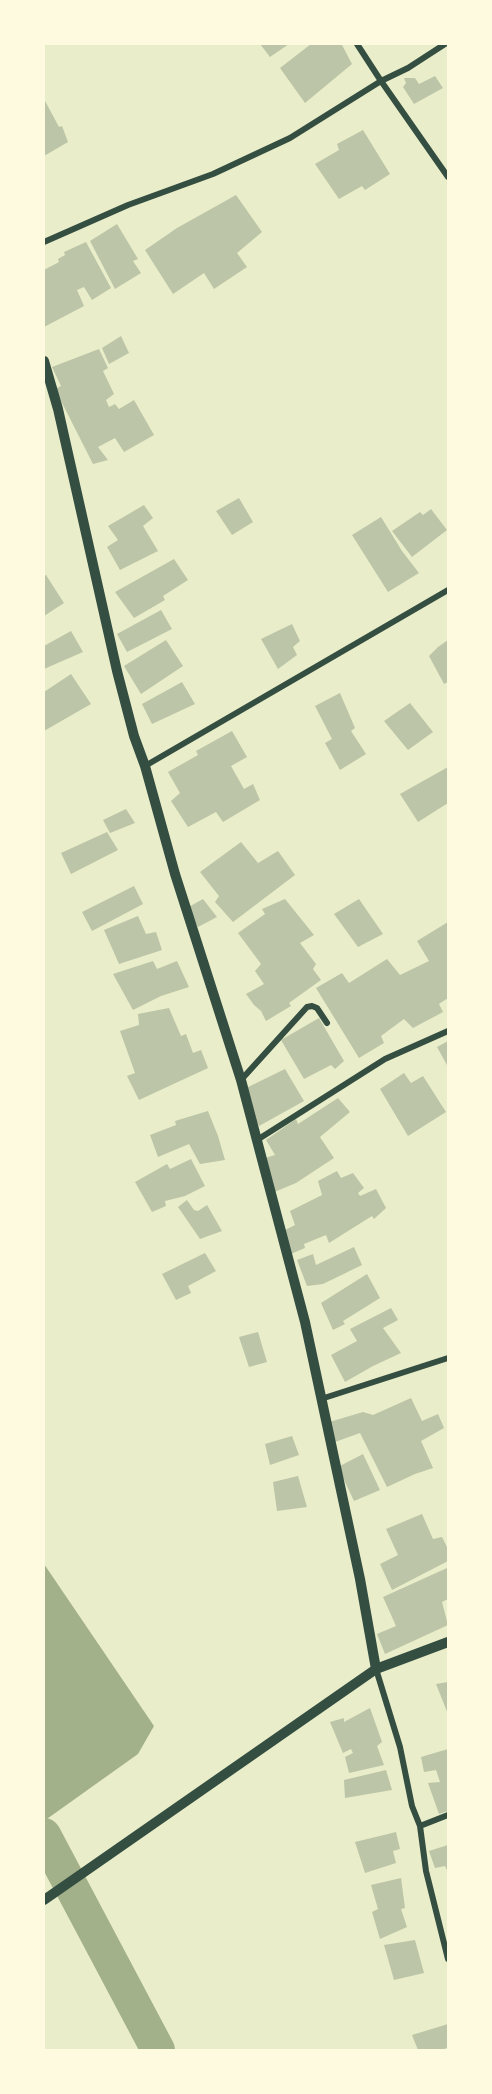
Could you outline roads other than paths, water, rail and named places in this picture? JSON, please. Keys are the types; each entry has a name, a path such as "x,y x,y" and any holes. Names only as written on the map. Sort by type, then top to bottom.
{"street":[{"path":"357,44 448,177"},
{"path":"44,242 128,205 213,174 290,138 445,44"},
{"path":"44,361 58,409 117,671 134,736 145,766 175,874 241,1080 305,1322 360,1579 376,1669 400,1747 412,1806 420,1826 426,1871 448,1959"},
{"path":"145,766 448,590"},
{"path":"241,1080 307,1007 317,1008 327,1023"},
{"path":"257,1140 385,1059 448,1031"},
{"path":"321,1399 448,1358"},
{"path":"44,1900 376,1669 448,1642"},
{"path":"420,1826 448,1815"}],"waterway":[{"path":"44,1835 158,2050"}]}
